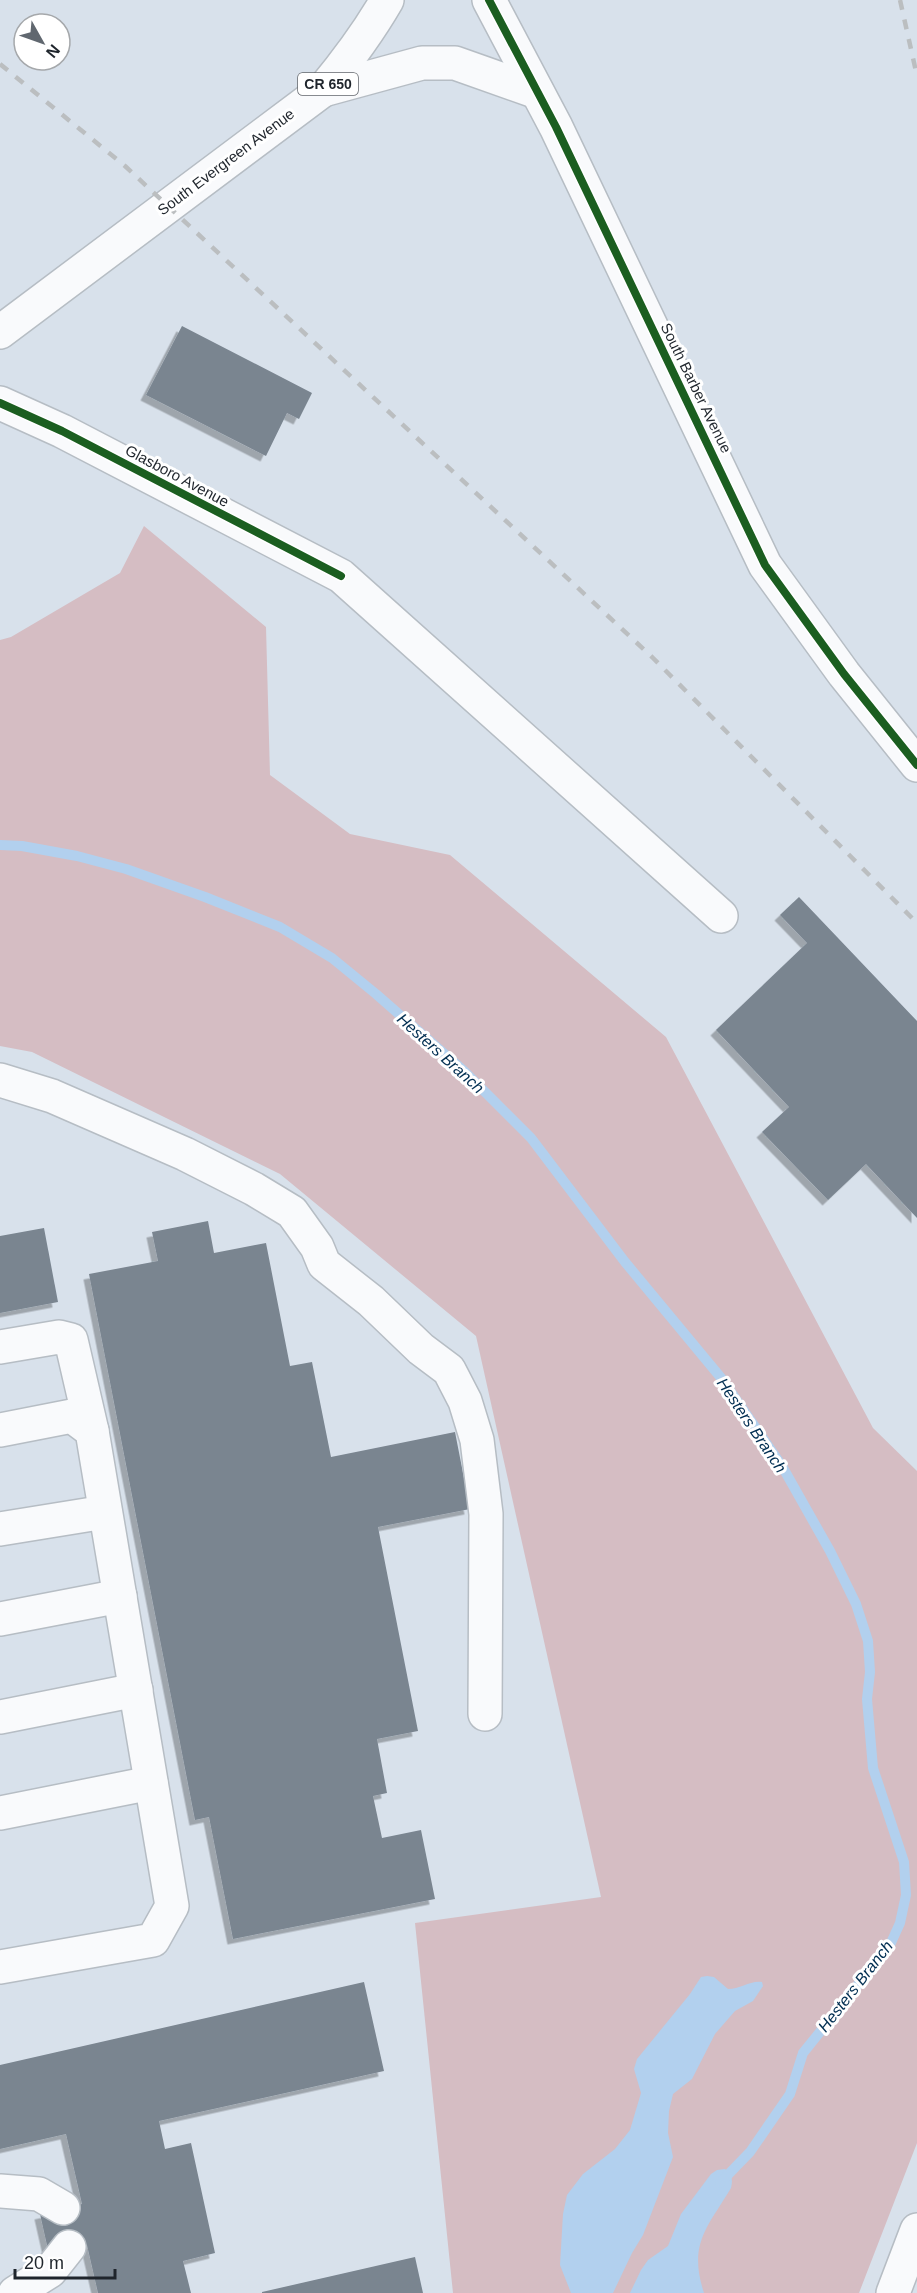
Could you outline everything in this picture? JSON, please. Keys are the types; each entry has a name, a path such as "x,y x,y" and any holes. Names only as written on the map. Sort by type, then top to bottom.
{"street":[{"name":"South Evergreen Avenue","path":"0,332 323,90 370,30 387,0"},
{"name":"South Barber Avenue","path":"489,0 556,127 765,565 844,674 917,765"},
{"path":"323,90 422,63 455,63 537,92"},
{"name":"South Evergreen Avenue","path":"0,313 41,302"},
{"name":"Glasboro Avenue","path":"0,403 63,431 341,576 721,916"},
{"path":"0,1080 52,1096 185,1154 255,1189 292,1212 317,1247 324,1264 371,1301 421,1348 449,1370 465,1401 477,1440 486,1514 485,1714"},
{"path":"0,1347 59,1337 71,1340 92,1431 172,1906 153,1940 0,1967"},
{"path":"0,1430 72,1416 92,1431"},
{"path":"0,1529 105,1512"},
{"path":"0,1619 120,1596"},
{"path":"0,1717 136,1690"},
{"path":"0,1813 151,1783"},
{"path":"0,2191 39,2194 63,2208"},
{"path":"893,2293 917,2230"},
{"path":"15,2293 50,2271 69,2247"}],"shaded area":[{"path":"144,526 266,627 270,775 350,834 450,855 666,1037 873,1428 917,1471 917,2143 859,2293 453,2293 415,1923 601,1897 476,1336 280,1174 32,1052 0,1046 0,640 11,637 120,573"}],"water":[{"path":"701,1977 714,1977 728,1989 758,1982 762,1982 763,1986 753,2001 735,2011 715,2034 692,2079 673,2094 669,2111 668,2133 673,2157 643,2235 613,2293 571,2293 560,2265 563,2214 567,2195 583,2174 615,2149 630,2130 641,2093 634,2069 637,2059"},
{"path":"725,2169 731,2177 731,2188 702,2237 699,2249 698,2262 704,2293 630,2293 648,2260 668,2246 681,2214 711,2174"}],"building":[{"path":"182,326 312,393 299,419 287,413 266,456 146,395"},
{"path":"799,897 917,1021 917,1218 866,1164 828,1200 762,1132 789,1107 716,1030 807,943 780,915"},
{"path":"208,1221 214,1253 266,1243 290,1366 312,1362 331,1457 455,1432 470,1509 378,1527 418,1731 377,1739 387,1793 373,1796 382,1838 421,1830 435,1899 233,1939 209,1817 195,1820 89,1274 158,1261 152,1232"},
{"path":"44,1228 58,1302 0,1313 0,1236"},
{"path":"364,1982 384,2071 159,2121 165,2149 191,2143 215,2253 183,2261 191,2293 98,2293 87,2245 49,2254 40,2214 82,2204 66,2134 0,2149 0,2065"},
{"path":"415,2257 423,2293 262,2293 262,2292"}],"waterway":[{"name":"Hesters Branch","path":"0,845 22,846 77,856 126,869 205,897 280,927 332,958 376,994 464,1071 531,1138 625,1262 722,1379 782,1466 830,1551 856,1604 868,1641 870,1672 867,1699 873,1768 904,1862 906,1895 900,1923 890,1945 803,2053 790,2094 750,2152 720,2183"}],"railway":[{"path":"900,0 917,76"},
{"path":"0,64 125,166 652,657 917,923"}],"cycle path":[{"path":"489,0 556,127 765,565 844,674 917,765"},
{"path":"0,403 62,431 341,576"}]}
